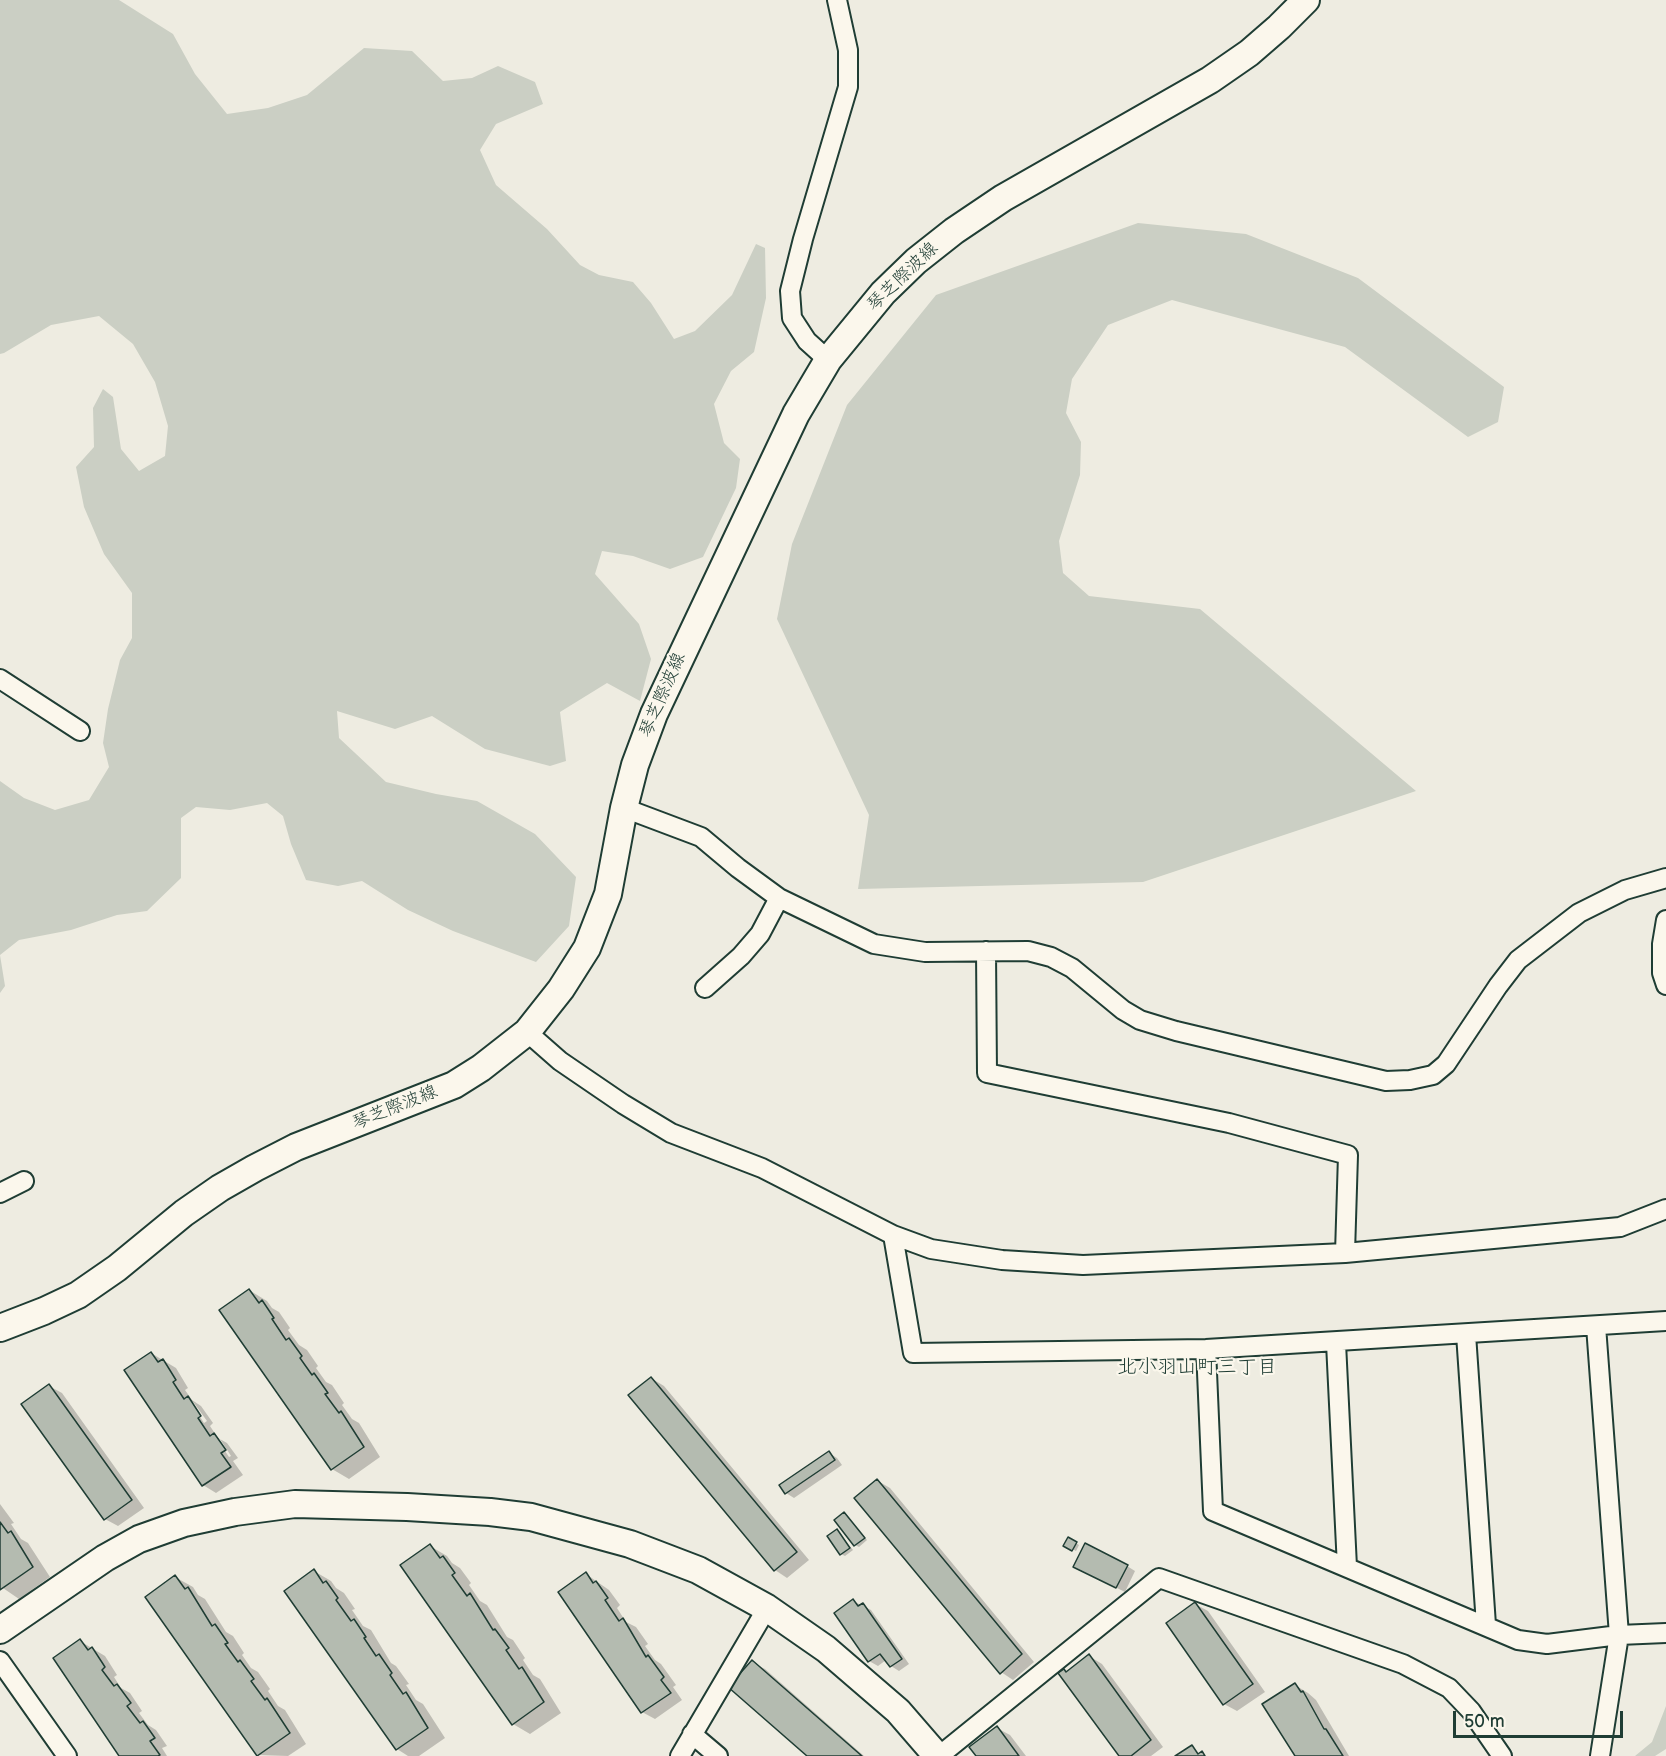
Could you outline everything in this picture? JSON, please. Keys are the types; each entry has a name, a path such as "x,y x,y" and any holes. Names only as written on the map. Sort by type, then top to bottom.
{"main road":[{"name":"琴芝際波線","path":"0,1328 45,1311 78,1295 117,1268 184,1213 220,1188 255,1168 297,1147 454,1085 482,1068 526,1032 561,990 577,966 595,930 608,894 624,807 635,765 654,714 796,414 828,360 883,293 916,261 954,231 1003,198 1210,80 1249,53 1306,0"},
{"path":"0,1630 105,1558 140,1539 184,1523 235,1512 295,1504 407,1507 531,1517 590,1532 649,1551 698,1570 767,1608 826,1649 898,1711 938,1756"}],"street":[{"path":"828,360 807,341 792,318 790,291 848,87 848,50 837,0"},
{"path":"0,680 80,730"},
{"path":"624,807 701,837 779,898 874,944 925,952 1028,951 1052,957 1072,968 1140,1020 1176,1031 1386,1081 1410,1080 1433,1075 1446,1064 1498,986 1518,960 1540,941 1579,913 1625,890 1666,878"},
{"path":"705,988 747,949 760,933 779,898"},
{"path":"1666,920 1662,944 1662,973 1666,985"},
{"path":"986,951 987,1073 1229,1123 1348,1155 1345,1253"},
{"path":"526,1032 560,1061 671,1133 762,1168 893,1235 931,1249 991,1259 1083,1265 1345,1253 1620,1227 1666,1209"},
{"path":"0,1193 24,1181"},
{"path":"893,1235 913,1353 1206,1349 1336,1343 1666,1321"},
{"path":"1596,1326 1619,1635 1600,1756"},
{"path":"1466,1334 1486,1625"},
{"path":"1336,1343 1347,1567"},
{"path":"1206,1349 1213,1510 1518,1640 1548,1644 1619,1635 1666,1633"},
{"path":"938,1756 1159,1578 1403,1664 1449,1688 1470,1711 1502,1756"},
{"path":"680,1756 767,1608"},
{"path":"0,1661 68,1756"},
{"path":"692,1734 718,1756"}],"shaded area":[{"path":"0,0 119,0 173,34 195,74 227,114 268,108 307,95 364,48 412,51 443,81 472,78 498,66 535,82 543,104 496,124 480,150 496,185 547,229 580,265 599,275 633,282 651,303 674,339 695,331 732,295 756,244 765,248 766,298 754,352 731,371 714,404 724,443 740,459 736,488 703,557 670,569 633,556 602,551 595,574 639,624 651,659 640,701 607,683 560,712 566,761 550,766 485,749 432,716 395,729 337,711 339,738 386,782 477,801 535,834 576,877 569,926 536,962 453,931 408,910 362,881 338,886 306,880 291,844 283,816 267,803 230,810 196,807 181,818 181,878 147,911 117,915 71,930 19,940 0,955 0,781 24,798 55,810 89,800 109,767 103,743 108,709 120,660 132,638 132,593 104,554 84,507 76,467 94,447 93,408 103,389 113,397 121,449 139,471 165,456 168,426 155,382 133,344 99,316 51,325 0,354"},
{"path":"1138,223 1246,234 1358,278 1504,387 1498,422 1468,437 1345,347 1172,300 1108,325 1072,379 1066,413 1081,442 1080,475 1059,541 1063,573 1089,596 1200,609 1416,791 1143,882 858,889 869,815 777,619 792,544 847,405 936,295"},
{"path":"0,955 5,986 0,993"},
{"path":"1666,1706 1666,1749 1655,1756 1635,1756 1652,1742"}],"building":[{"path":"249,1289 259,1303 262,1300 286,1340 289,1338 302,1356 300,1358 312,1375 314,1373 328,1393 325,1394 339,1413 341,1411 364,1447 331,1470 219,1310"},
{"path":"151,1352 158,1362 163,1359 176,1380 173,1382 184,1399 188,1396 201,1416 198,1418 210,1436 214,1433 226,1450 221,1453 231,1467 202,1486 124,1370"},
{"path":"651,1377 797,1552 774,1571 628,1395"},
{"path":"49,1384 132,1500 104,1520 21,1404"},
{"path":"829,1451 835,1460 785,1494 779,1485"},
{"path":"877,1479 1022,1654 1000,1674 854,1498"},
{"path":"844,1512 865,1538 854,1546 834,1520"},
{"path":"0,1522 8,1533 11,1531 33,1567 0,1590"},
{"path":"837,1529 850,1548 840,1555 827,1536"},
{"path":"1068,1537 1077,1542 1072,1551 1063,1546"},
{"path":"1085,1543 1128,1565 1116,1588 1073,1567"},
{"path":"430,1544 440,1558 443,1556 455,1573 452,1575 467,1596 470,1593 493,1630 495,1629 509,1648 506,1650 519,1669 522,1667 544,1702 512,1725 400,1565"},
{"path":"314,1569 323,1583 326,1581 351,1621 354,1619 376,1656 379,1654 392,1673 390,1675 403,1694 406,1692 428,1728 396,1750 284,1591"},
{"path":"586,1572 593,1583 596,1581 608,1598 605,1600 619,1621 623,1618 646,1657 648,1655 664,1677 661,1680 671,1693 641,1713 558,1592"},
{"path":"175,1575 185,1589 188,1587 212,1626 215,1624 228,1643 225,1644 254,1679 251,1681 265,1700 267,1698 290,1733 257,1756 145,1597"},
{"path":"853,1599 858,1606 863,1603 902,1659 890,1667 880,1654 868,1662 834,1613"},
{"path":"1195,1602 1253,1684 1223,1705 1166,1623"},
{"path":"80,1639 88,1650 92,1647 105,1667 102,1670 114,1686 117,1684 131,1703 127,1706 140,1723 143,1721 155,1738 150,1741 160,1755 119,1756 53,1658"},
{"path":"1089,1654 1151,1740 1131,1756 1119,1756 1058,1673 1064,1669 1066,1672"},
{"path":"752,1660 862,1756 807,1756 728,1687"},
{"path":"1295,1683 1301,1692 1303,1691 1324,1729 1343,1756 1295,1756 1262,1704"},
{"path":"997,1726 1019,1756 976,1756 969,1747"},
{"path":"1192,1745 1198,1754 1202,1751 1205,1756 1175,1756"}],"district":[{"name":"北小羽山町三丁目","path":"1197,1368"}]}
